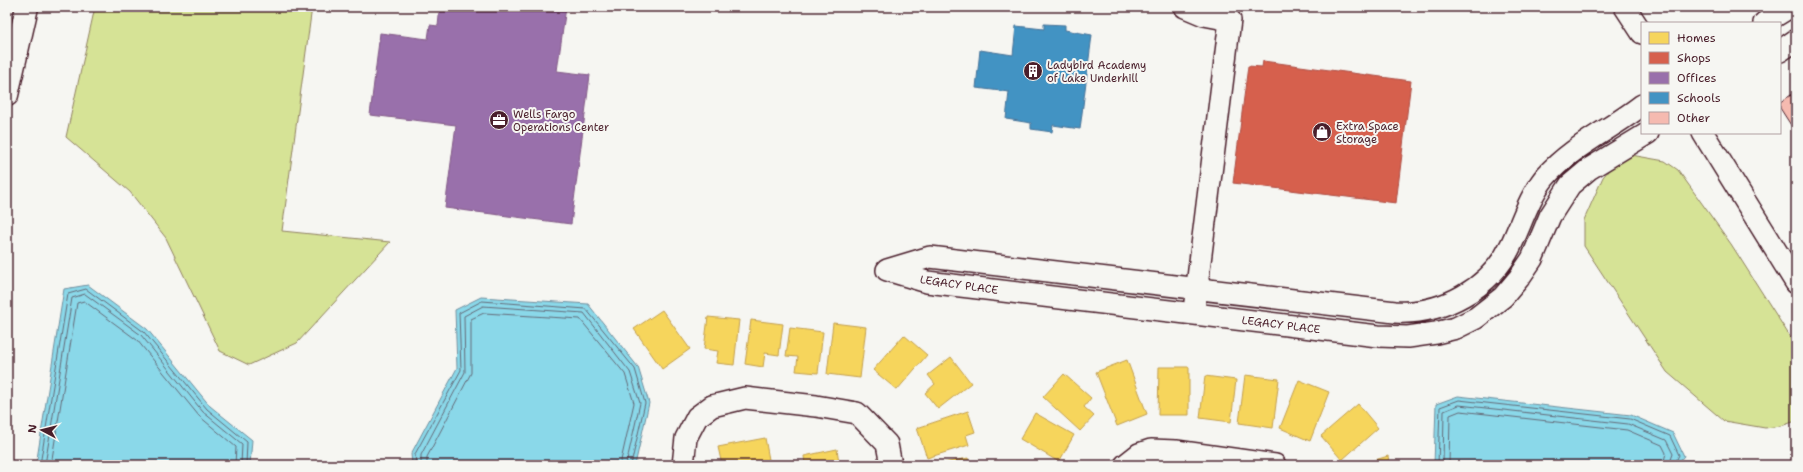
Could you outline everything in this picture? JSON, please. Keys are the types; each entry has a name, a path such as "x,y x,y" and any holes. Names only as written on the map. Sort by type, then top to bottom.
{"highway":[{"path":"7,95 27,7"}],"street":[{"path":"1185,7 1204,15 1230,20 1194,315"},
{"path":"1625,7 1641,31"},
{"path":"1766,22 1790,7"},
{"path":"1781,50 1796,40"},
{"name":"LEGACY PLACE","path":"1641,106 1577,148 1556,165 1544,178 1534,193 1511,245 1500,263 1478,286 1453,301 1429,309 1402,313 930,257 887,270 927,282 1194,315 1388,337 1430,335 1456,328 1483,313 1503,296 1517,281 1532,259 1557,204 1576,179 1646,134"},
{"path":"1704,134 1796,283"},
{"path":"683,465 686,438 697,418 712,406 745,398 816,406 857,413 887,444 891,465"},
{"path":"1125,465 1139,454 1151,450 1176,451 1275,465"}],"green space":[{"path":"95,7 312,7 282,231 390,242 297,343 249,365 220,351 166,238 130,192 66,137"},
{"path":"1631,155 1665,161 1678,170 1731,244 1796,346 1796,421 1781,426 1765,428 1724,421 1667,372 1584,246 1584,220 1603,177 1614,164"}],"water":[{"path":"88,285 147,329 210,406 252,440 250,465 36,465 64,289"},
{"path":"481,297 588,304 638,367 649,403 635,465 412,465 411,454 457,368 455,310"},
{"path":"1458,396 1631,415 1673,433 1684,456 1676,465 1434,465 1436,404"}],"building: Homes":[{"path":"662,310 690,349 662,369 634,329"},
{"path":"708,317 739,320 734,365 716,363 718,351 704,349"},
{"path":"751,320 783,324 779,355 765,353 763,367 745,364"},
{"path":"833,323 866,327 860,378 827,374"},
{"path":"790,328 823,332 818,373 796,371 798,357 786,356"},
{"path":"904,335 927,355 897,390 873,370"},
{"path":"951,357 971,383 938,409 925,393 935,384 928,375"},
{"path":"1127,360 1147,414 1117,426 1096,372"},
{"path":"1159,367 1189,367 1189,415 1158,415"},
{"path":"1064,374 1091,398 1084,407 1094,416 1080,431 1043,397"},
{"path":"1245,375 1279,379 1273,428 1239,423"},
{"path":"1205,376 1236,380 1231,422 1200,418"},
{"path":"1299,380 1329,392 1310,441 1280,428"},
{"path":"1358,404 1378,428 1342,460 1321,436"},
{"path":"968,411 975,432 966,435 969,445 927,458 917,428"},
{"path":"1035,413 1074,435 1059,462 1020,439"},
{"path":"765,438 770,465 722,465 718,447"},
{"path":"837,449 839,462 852,460 854,465 805,465 804,456"},
{"path":"1388,456 1390,465 1359,465"},
{"path":"968,458 969,465 934,465"}],"building: Shops":[{"name":"Extra Space Storage","path":"1263,61 1411,81 1396,203 1233,183 1248,66 1262,67"}],"building: Offices":[{"name":"Wells Fargo Operations Center","path":"440,7 566,7 557,71 590,75 571,224 445,208 456,125 370,115 380,33 428,39 430,25 438,26"}],"building: Schools":[{"name":"Ladybird Academy of Lake Underhill","path":"1044,24 1065,25 1065,30 1092,35 1080,129 1053,125 1052,132 1031,129 1031,123 1006,119 1009,92 976,88 980,50 1013,55 1016,26 1044,29"}],"building: Other":[{"path":"1796,92 1796,133 1781,110 1781,101"}],"place":[{"name":"Ladybird Academy of Lake Underhill","path":"1033,71"},
{"name":"Wells Fargo Operations Center","path":"499,120"},
{"name":"Extra Space Storage","path":"1322,132"}]}
